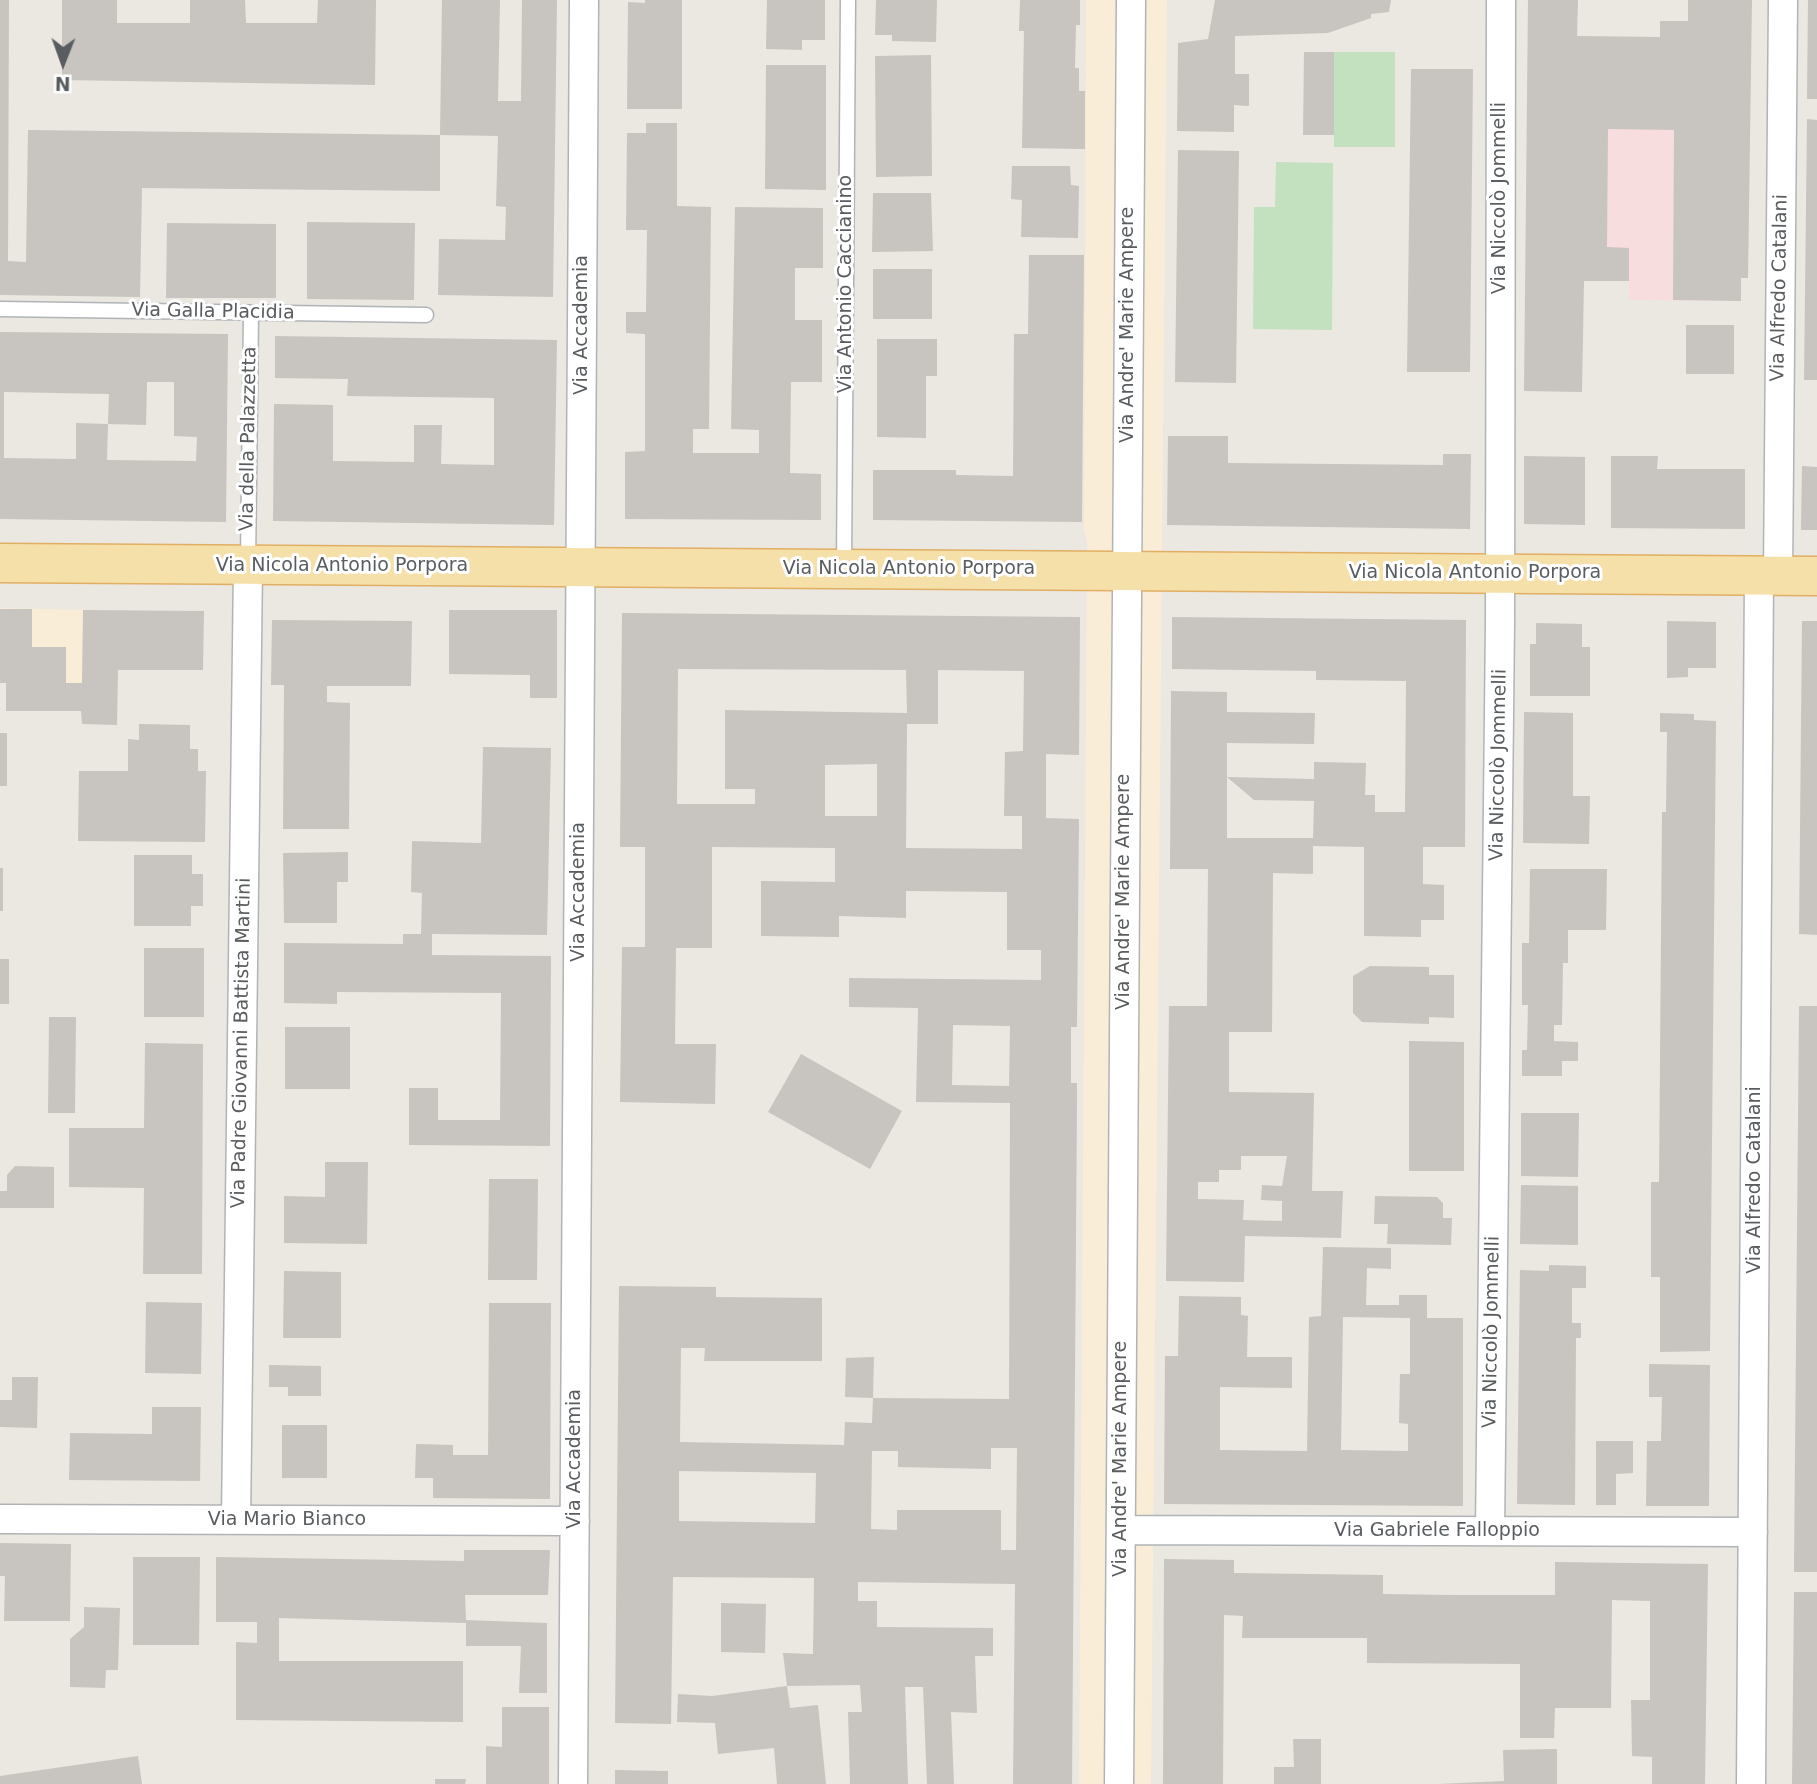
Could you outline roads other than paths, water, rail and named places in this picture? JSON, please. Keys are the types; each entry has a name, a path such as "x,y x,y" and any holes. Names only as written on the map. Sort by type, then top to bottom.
{"main road":[{"name":"Via Nicola Antonio Porpora","path":"0,564 1817,576"}],"street":[{"name":"Via Accademia","path":"573,1784 584,0"},
{"name":"Via Andre' Marie Ampere","path":"1119,1784 1131,0"},
{"name":"Via Niccolò Jommelli","path":"1490,1531 1499,573 1500,0"},
{"name":"Via Alfredo Catalani","path":"1751,1784 1768,575 1783,0"},
{"name":"Via Padre Giovanni Battista Martini","path":"236,1520 248,566"},
{"name":"Via Mario Bianco","path":"0,1519 575,1521"},
{"name":"Via Gabriele Falloppio","path":"1121,1530 1753,1532"}],"lane":[{"name":"Via Antonio Caccianino","path":"844,569 848,0"},
{"name":"Via Galla Placidia","path":"0,309 426,315"},
{"name":"Via della Palazzetta","path":"248,566 251,313"}]}
